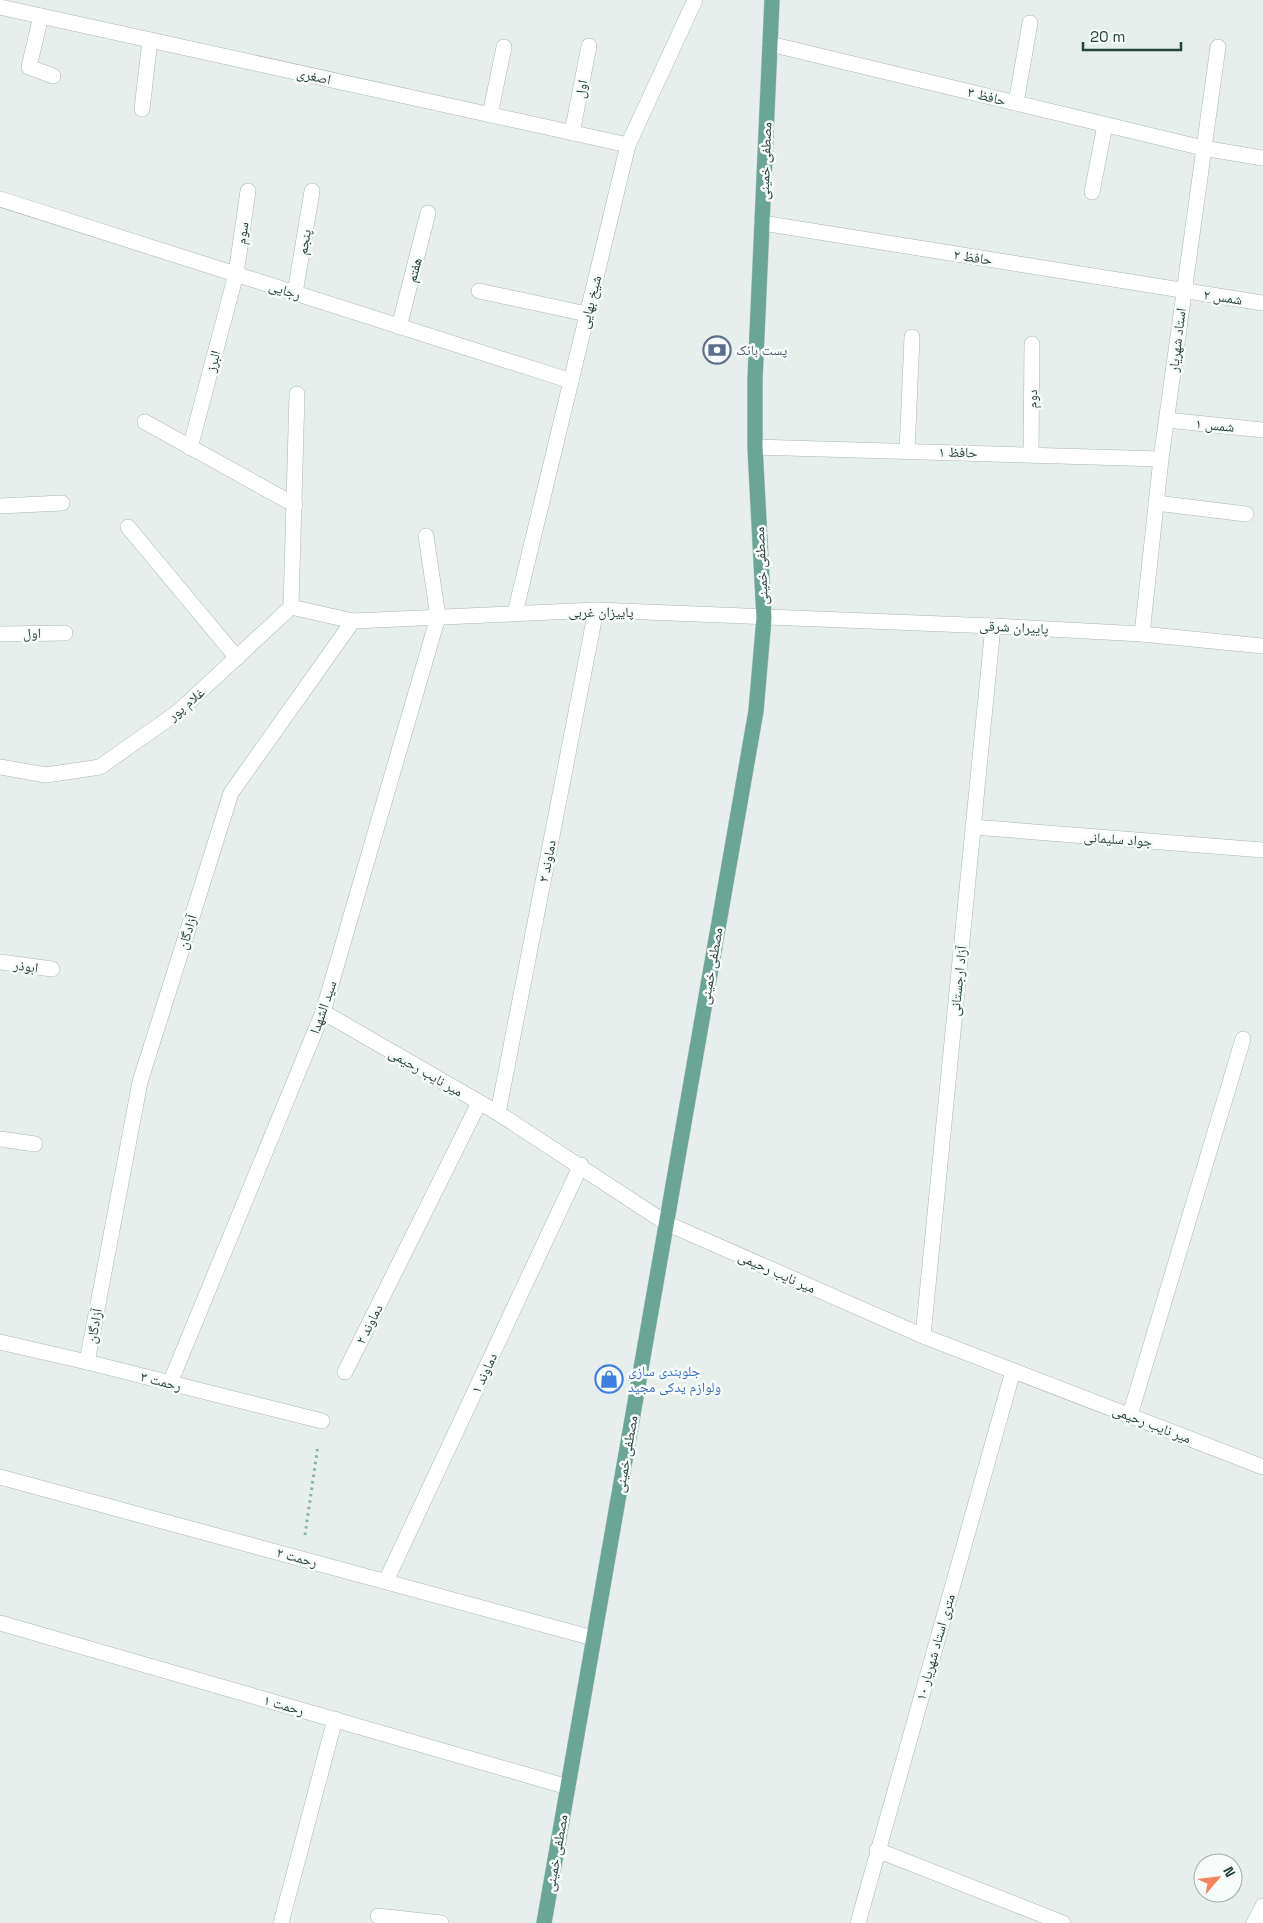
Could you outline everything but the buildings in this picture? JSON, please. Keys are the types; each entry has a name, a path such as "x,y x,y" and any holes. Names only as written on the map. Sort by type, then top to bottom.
{"main road":[{"name":"مصطفی خمینی","path":"544,1923 756,711 764,618 755,447 755,378 772,0"}],"street":[{"name":"شیخ بهایی","path":"514,613 628,145 695,0"},
{"name":"اصغری","path":"0,7 628,145"},
{"path":"41,16 29,67 53,76"},
{"path":"1016,103 1030,23"},
{"path":"142,108 150,40"},
{"name":"حافظ ۳","path":"770,44 1203,148 1263,158"},
{"name":"اول","path":"572,133 589,46"},
{"path":"490,115 504,47"},
{"name":"استاد شهریار","path":"1142,634 1161,459 1218,47"},
{"path":"1092,192 1105,125"},
{"name":"سوم","path":"236,274 248,191"},
{"name":"پنجم","path":"295,293 312,191"},
{"name":"رجایی","path":"0,199 571,381"},
{"name":"هفتم","path":"399,327 428,212"},
{"name":"حافظ ۲","path":"762,223 1184,292"},
{"name":"البرز","path":"190,448 236,274"},
{"path":"479,292 587,314"},
{"name":"شمس ۲","path":"1184,292 1263,303"},
{"path":"908,451 912,337"},
{"name":"دوم","path":"1032,344 1032,453"},
{"path":"297,394 291,607 353,621 438,617 426,536"},
{"name":"شمس ۱","path":"1167,420 1263,430"},
{"path":"145,422 295,505"},
{"name":"حافظ ۱","path":"755,447 1032,453 1161,459"},
{"path":"0,506 62,503"},
{"path":"1156,503 1246,514"},
{"path":"128,527 238,658"},
{"name":"غلام پور","path":"0,767 46,775 100,767 178,712 291,607"},
{"name":"پاییزان غربی","path":"438,617 596,610 764,618"},
{"name":"دماوند ۲","path":"498,1113 596,610"},
{"name":"سید الشهدا","path":"170,1383 323,1012 438,617"},
{"name":"پاییران شرقی","path":"764,618 993,626 1142,634 1263,646"},
{"name":"آزادگان","path":"88,1362 140,1082 231,793 353,621"},
{"name":"آزاد ارجستانی","path":"923,1336 993,626"},
{"name":"اول","path":"0,634 65,633"},
{"name":"جواد سلیمانی","path":"973,827 1263,850"},
{"name":"ابوذر","path":"0,962 52,969"},
{"name":"میر نایب رحیمی","path":"323,1012 498,1113 581,1165 666,1223 923,1336 1263,1467"},
{"path":"1130,1415 1243,1039"},
{"name":"دماوند ۲","path":"345,1372 480,1103"},
{"path":"0,1139 35,1144"},
{"name":"دماوند ۱","path":"386,1581 581,1165"},
{"name":"رحمت ۳","path":"0,1342 88,1362 322,1421"},
{"name":"۱۰ متری استاد شهریار","path":"858,1923 1013,1371"},
{"name":"رحمت ۲","path":"0,1477 593,1638"},
{"name":"رحمت ۱","path":"0,1622 568,1787"},
{"path":"281,1923 334,1719"},
{"path":"877,1850 1063,1923"},
{"path":"1254,1923 1263,1906"},
{"path":"378,1916 441,1923"}],"path":[{"path":"302,1558 322,1421"}],"place":[{"name":"پست بانک","path":"717,350"},
{"name":"جلوبندی سازی ولوازم یدکی مجید","path":"609,1379"}]}
